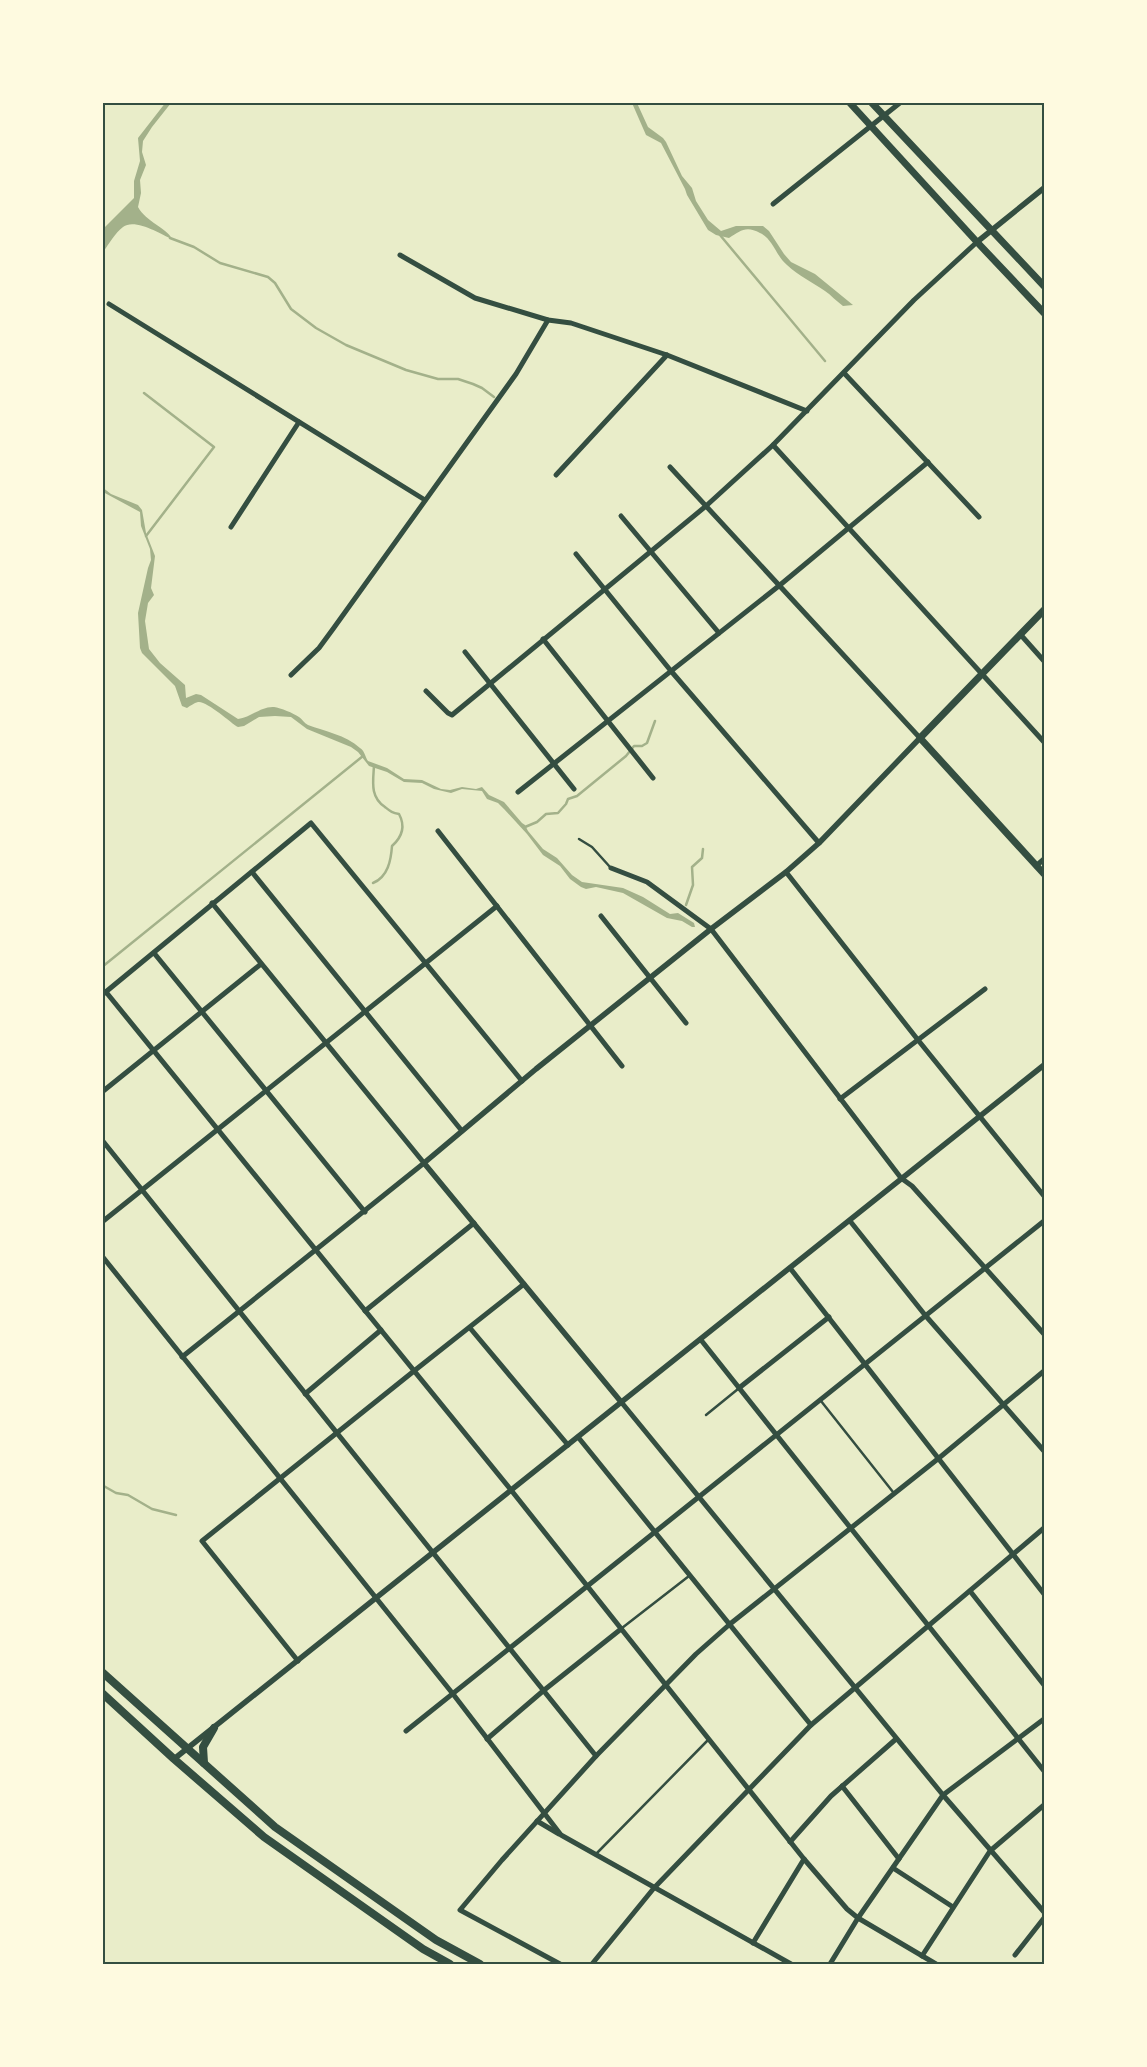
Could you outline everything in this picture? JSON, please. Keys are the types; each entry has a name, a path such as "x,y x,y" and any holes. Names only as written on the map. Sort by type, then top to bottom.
{"highway":[{"path":"102,1672 275,1827 436,1940 480,1964"},
{"path":"102,1693 264,1837 423,1949 450,1964"},
{"path":"204,1763 203,1747 214,1728"}],"main road":[{"path":"849,102 1044,313"},
{"path":"871,102 1044,286"},
{"path":"1044,610 920,738 1044,874"}],"street":[{"path":"773,204 902,102"},
{"path":"426,691 452,715 706,506 773,445 914,300 977,242 1044,188"},
{"path":"400,255 475,298 548,320 571,323 667,356 806,411"},
{"path":"109,304 425,500"},
{"path":"291,675 319,648 516,374 548,320"},
{"path":"556,475 667,356"},
{"path":"844,373 979,517"},
{"path":"231,527 299,422"},
{"path":"773,445 1044,742"},
{"path":"518,792 780,585 928,462"},
{"path":"182,1357 365,1212 590,1025 786,872 818,843 920,738 670,467"},
{"path":"621,516 719,632"},
{"path":"576,554 671,670 818,843"},
{"path":"1020,634 1044,661"},
{"path":"543,639 653,778"},
{"path":"465,652 574,789"},
{"path":"522,1081 311,824 104,993 218,1129 511,1490 804,1859 847,1909 858,1918 936,1964"},
{"path":"438,831 622,1066"},
{"path":"1036,866 1044,859"},
{"path":"611,868 647,882 711,929 902,1178 912,1186 1044,1334"},
{"path":"252,872 462,1131"},
{"path":"786,872 1044,1196"},
{"path":"212,903 896,1739 1044,1912"},
{"path":"102,1222 497,906"},
{"path":"601,916 686,1023"},
{"path":"154,953 365,1212"},
{"path":"102,1092 261,964"},
{"path":"840,1099 985,989"},
{"path":"174,1759 1044,1065"},
{"path":"102,1140 596,1756"},
{"path":"850,1221 925,1315 1044,1451"},
{"path":"406,1731 1044,1221"},
{"path":"365,1311 474,1223"},
{"path":"102,1256 453,1694 561,1835"},
{"path":"790,1268 1044,1594"},
{"path":"298,1661 202,1541 524,1284"},
{"path":"740,1388 829,1317"},
{"path":"470,1328 568,1445"},
{"path":"305,1394 381,1330"},
{"path":"701,1340 1044,1771"},
{"path":"560,1964 460,1910 536,1821 596,1756 730,1624 939,1458 1044,1371"},
{"path":"578,1437 810,1725"},
{"path":"592,1964 654,1888 810,1725 1044,1528"},
{"path":"970,1591 1044,1685"},
{"path":"487,1739 543,1691 621,1629"},
{"path":"830,1964 858,1918 943,1795 1044,1719"},
{"path":"790,1842 842,1786 896,1739"},
{"path":"842,1786 899,1859"},
{"path":"922,1956 990,1851 1044,1805"},
{"path":"536,1821 791,1964"},
{"path":"753,1943 804,1859"},
{"path":"893,1868 953,1907"},
{"path":"1015,1955 1044,1918"}],"lane":[{"path":"579,839 592,847 605,864 611,868"},
{"path":"706,1415 740,1388"},
{"path":"820,1400 894,1494"},
{"path":"621,1629 690,1575"},
{"path":"596,1855 709,1739"}],"shaded area":[{"path":"166,102 171,103 143,141 142,152 146,165 140,180 141,193 138,207 146,217 166,231 172,239 148,228 134,224 128,225 117,232 103,252 103,229 134,198 134,181 140,161 138,138"},
{"path":"632,103 637,103 648,127 666,142 682,176 692,188 696,201 708,220 721,231 736,226 763,226 769,231 791,262 815,274 853,305 843,306 801,276 783,261 768,239 760,233 747,229 729,238 716,235 708,230 687,195 661,143 646,135"},
{"path":"102,487 111,494 138,505 142,510 146,533 155,556 151,588 154,595 148,603 145,621 149,649 160,663 185,685 186,698 196,694 201,695 238,719 247,717 265,708 280,708 296,715 308,725 348,740 362,749 368,761 387,768 404,779 422,780 441,789 450,790 462,787 476,789 482,787 489,795 504,802 543,849 557,858 572,875 582,882 623,888 643,897 670,914 678,913 694,923 695,927 682,921 667,918 623,893 596,887 586,889 581,887 570,879 560,866 543,855 504,809 498,803 487,799 482,791 462,789 451,793 434,789 422,783 404,782 387,772 369,766 358,752 351,747 307,729 291,717 259,717 244,726 238,727 202,702 197,702 187,708 182,706 175,686 142,653 140,648 138,613 151,560 150,549 141,526 140,512 103,492"}],"waterway":[{"path":"720,235 825,361"},
{"path":"170,238 194,247 220,263 268,277 275,283 291,309 316,328 346,345 406,370 438,379 458,379 473,384 494,397"},
{"path":"144,393 214,447 146,536"},
{"path":"525,827 537,822 546,814 558,813 568,799 577,796 626,756 634,746 642,746 647,743 655,721"},
{"path":"102,967 363,756"},
{"path":"373,883 382,877 385,872 390,862 392,846 402,832 399,814 390,811 377,799 373,789 374,766"},
{"path":"686,905 693,885 692,867 702,858 703,849"},
{"path":"102,1485 116,1493 128,1495 152,1509 176,1515"}]}
